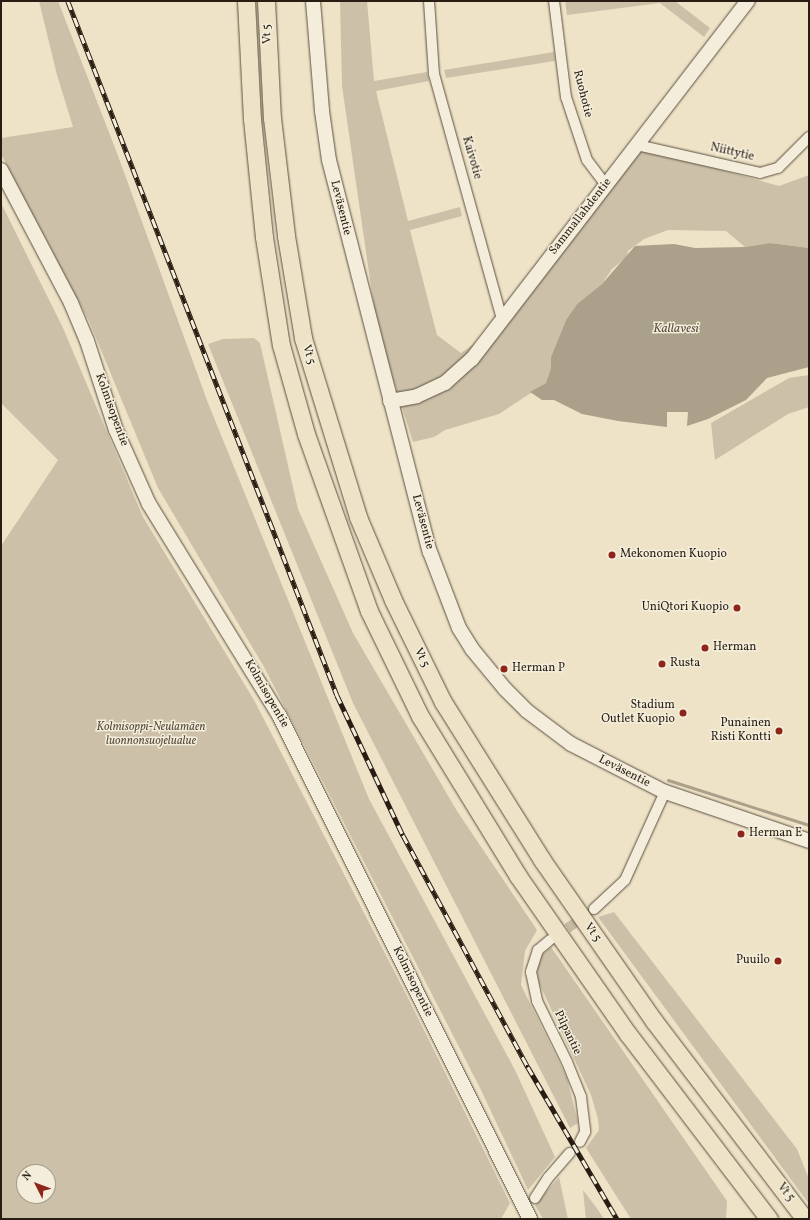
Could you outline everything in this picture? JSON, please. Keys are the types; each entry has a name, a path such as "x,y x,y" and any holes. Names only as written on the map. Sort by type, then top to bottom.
{"highway":[{"name":"Vt 5","path":"246,1 252,119 264,237 281,345 306,434 369,611 420,716 518,876 628,1034 769,1219"},
{"name":"Vt 5","path":"266,1 272,118 286,236 304,338 358,517 393,600 443,702 542,860 654,1021 805,1219"}],"main road":[{"name":"Leväsentie","path":"313,1 322,111 329,160 430,552 445,595 472,649 505,689 550,729 598,759 664,792 809,841"},
{"name":"Sammallahdentie","path":"390,401 417,396 445,383 472,358 748,1"},
{"name":"Kolmisopentie","path":"1,170 71,303 87,340 116,430 150,504 279,715 530,1219"}],"street":[{"name":"Kaivotie","path":"429,1 434,74 502,319"},
{"name":"Ruohotie","path":"554,1 566,96 587,160 606,185"},
{"name":"Niittytie","path":"637,145 760,173 778,168 809,137"},
{"path":"594,909 625,880 664,792"},
{"name":"Pilpantie","path":"550,940 538,950 531,972 537,1001 568,1062 581,1097 584,1132 580,1142"},
{"path":"535,1198 548,1178 570,1153"}],"green space":[{"path":"39,1 58,1 117,153 208,403 369,799 515,1070 555,1157 528,1190 480,1088 264,667 158,488 89,321 1,154 1,138 73,127 57,75"},
{"path":"340,1 367,1 374,81 427,72 429,81 376,91 408,221 460,207 462,216 410,230 437,335 461,353 508,320 639,147 779,186 809,175 809,248 770,243 745,247 726,231 668,230 644,239 628,251 627,257 612,269 602,284 577,304 566,320 551,357 551,368 546,383 499,414 445,430 434,437 413,442 377,328 342,86"},
{"path":"565,1 675,1 710,28 704,37 660,3 567,15"},
{"path":"554,52 555,61 446,78 444,70"},
{"name":"Kolmisoppi-Neulamäen luonnonsuojelualue","path":"1,203 63,328 143,517 254,700 407,996 510,1203 501,1219 1,1219 1,546 58,460 1,403"},
{"path":"254,338 260,343 298,509 353,633 457,811 537,930 525,951 521,985 567,1078 578,1123 570,1128 353,703 208,344 223,339"},
{"path":"809,375 809,407 788,414 715,460 711,423 789,378"},
{"path":"614,912 797,1149 809,1179 809,1204 598,917"},
{"path":"551,947 727,1201 726,1219 631,1219 586,1148 599,1130 598,1119 591,1095 539,983 537,969 541,956"},
{"path":"559,1177 568,1219 543,1219 535,1205"},
{"path":"583,1190 596,1207 604,1219 586,1219"}],"water":[{"name":"Kallavesi","path":"770,243 809,248 809,367 767,378 746,400 708,419 687,426 688,412 667,412 667,427 618,421 582,414 554,400 542,400 530,392 546,383 551,368 551,357 566,320 577,304 602,284 635,246 674,244 695,248 745,247"}],"waterway":[{"path":"668,780 809,825"}],"tunnel":[{"path":"555,937 586,915"}],"railway":[{"path":"68,1 337,695 403,835 528,1067 617,1219"}],"place":[{"name":"Mekonomen Kuopio","path":"612,555"},
{"name":"UniQtori Kuopio","path":"737,608"},
{"name":"Herman","path":"705,648"},
{"name":"Rusta","path":"662,664"},
{"name":"Herman P","path":"504,669"},
{"name":"Stadium Outlet Kuopio","path":"683,713"},
{"name":"Punainen Risti Kontti","path":"779,731"},
{"name":"Herman E","path":"741,834"},
{"name":"Puuilo","path":"778,961"}]}
